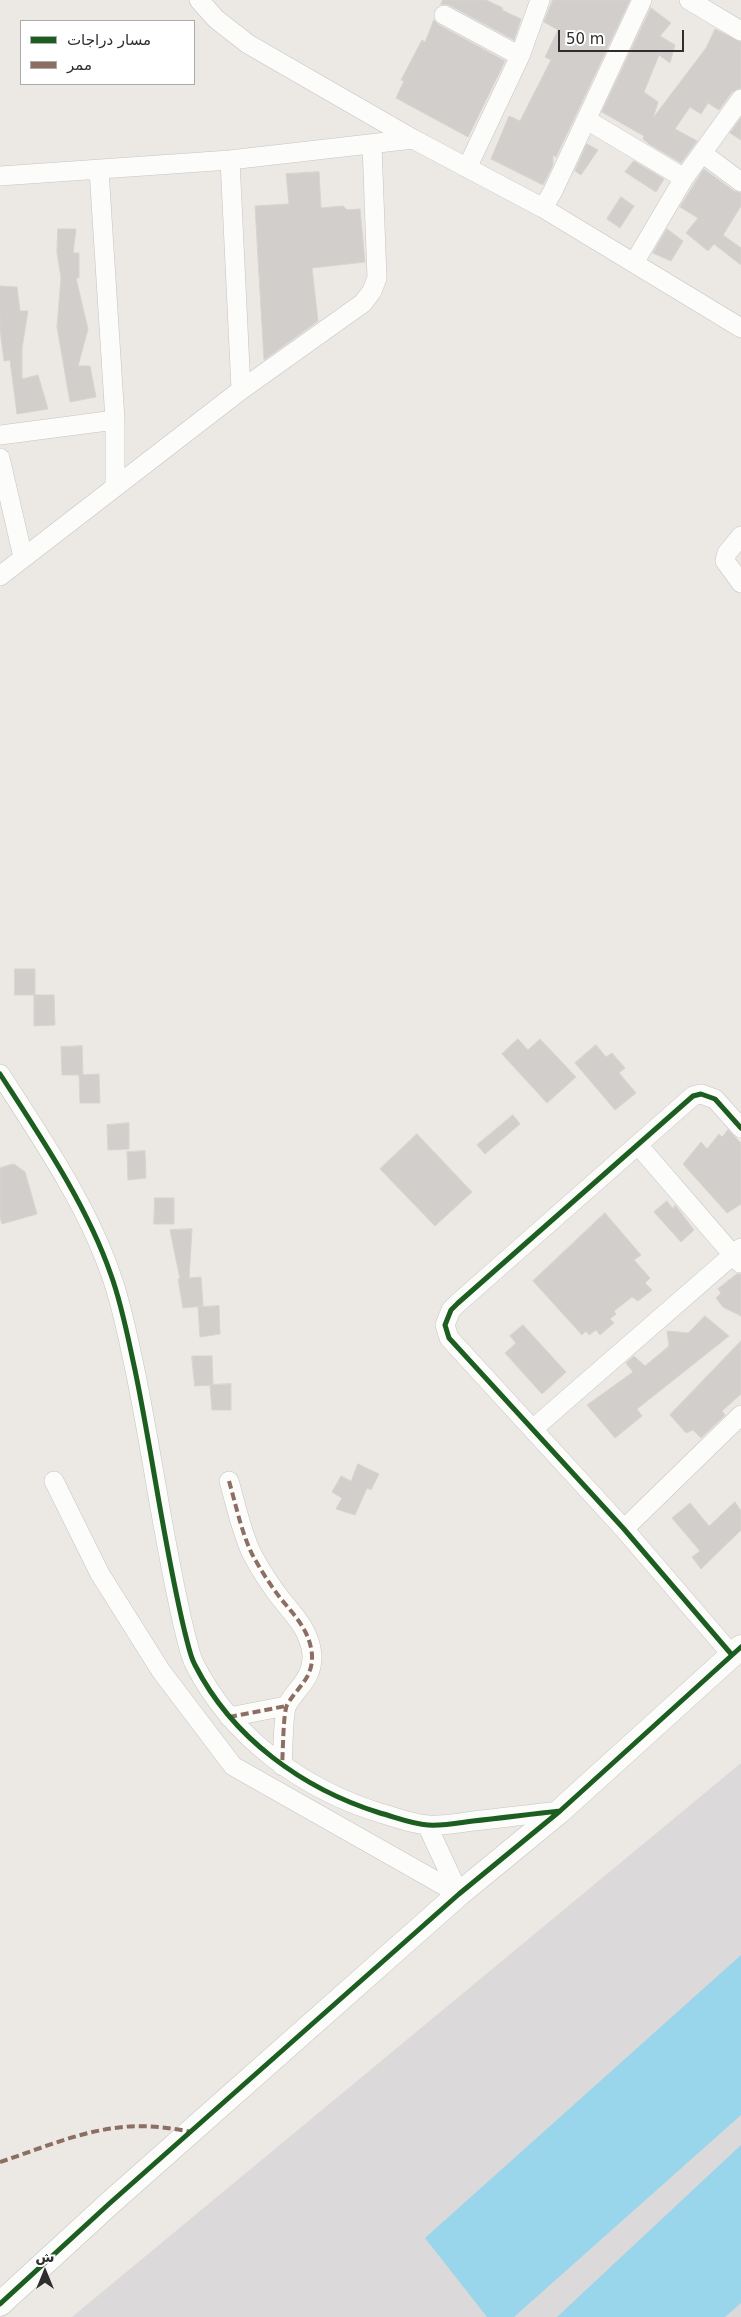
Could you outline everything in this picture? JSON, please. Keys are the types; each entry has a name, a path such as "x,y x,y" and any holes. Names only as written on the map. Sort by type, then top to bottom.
{"street":[{"path":"199,0 216,19 248,44 413,139 542,208 741,328"},
{"path":"467,168 520,56 540,0"},
{"path":"542,208 553,191 642,0"},
{"path":"689,0 741,30"},
{"path":"444,15 520,56"},
{"path":"634,263 684,178 741,99"},
{"path":"587,120 684,178"},
{"path":"0,176 230,160 413,139"},
{"path":"0,576 241,390 363,303 372,291 377,278 372,145"},
{"path":"702,154 741,182"},
{"path":"230,160 241,390"},
{"path":"99,170 115,420 115,486"},
{"path":"0,435 115,420"},
{"path":"0,458 23,557"},
{"path":"741,536 727,552 726,561 741,583"},
{"path":"0,1074 80,1205 112,1276 125,1324 142,1404 185,1633 194,1664 211,1693 229,1717 282,1766 321,1790 364,1808 427,1825 560,1810"},
{"path":"0,2304 110,2203 459,1894 560,1810 737,1651 534,1428 449,1338 445,1325 447,1318 458,1303 638,1145 684,1102 701,1094 715,1100 741,1128"},
{"path":"534,1428 738,1256 638,1145"},
{"path":"624,1529 741,1415"},
{"path":"54,1481 100,1574 115,1598 161,1671 233,1766 459,1894"},
{"path":"229,1481 252,1554 282,1599 297,1617 307,1635 312,1655 311,1667 304,1685 286,1706 282,1766"},
{"path":"229,1717 286,1706"},
{"path":"427,1825 459,1894"}],"shaded area":[{"path":"741,1763 741,2317 72,2317"}],"water":[{"path":"741,1955 741,2115 514,2317 487,2317 425,2238"},
{"path":"741,2145 741,2303 725,2317 557,2317"}],"building":[{"path":"443,0 486,0 503,8 502,10 521,19 514,40 449,5 441,4"},
{"path":"553,0 630,0 556,157 553,155 553,165 543,185 491,159 509,116 520,121 551,60 545,57 558,30 544,22"},
{"path":"651,8 671,23 660,36 675,45 670,63 659,55 644,92 658,102 653,118 706,48 715,29 741,42 741,88 732,92 719,110 708,103 701,114 690,107 675,129 697,141 681,163 649,144 643,139 644,136 602,112"},
{"path":"434,20 439,25 505,61 468,137 396,98 404,81 401,80 422,40 425,42"},
{"path":"741,118 741,140 730,133"},
{"path":"587,144 598,150 581,175 575,171"},
{"path":"634,161 664,179 656,192 625,172"},
{"path":"704,169 734,191 741,193 741,206 723,235 741,248 741,265 714,244 708,251 686,233 698,218 680,207"},
{"path":"319,172 321,208 343,206 347,210 360,209 365,262 312,268 318,321 264,360 255,206 289,204 286,174"},
{"path":"621,197 634,206 620,228 607,219"},
{"path":"58,229 76,229 73,253 79,253 79,278 76,278 88,329 78,366 90,366 96,397 70,402 57,327 61,278 57,253"},
{"path":"667,229 683,241 671,261 653,253"},
{"path":"0,286 17,287 20,311 28,311 22,348 22,379 38,375 48,409 17,414 10,360 4,361 0,329"},
{"path":"15,969 35,969 35,995 54,995 55,1025 34,1026 34,995 15,995"},
{"path":"518,1039 528,1050 540,1039 576,1077 547,1103 502,1054"},
{"path":"596,1045 606,1057 612,1053 625,1068 619,1073 636,1093 615,1110 575,1063"},
{"path":"82,1046 83,1075 99,1074 100,1103 80,1103 79,1075 62,1075 61,1047"},
{"path":"513,1115 520,1124 485,1154 477,1145"},
{"path":"129,1123 129,1149 108,1150 107,1125"},
{"path":"728,1130 741,1143 741,1204 727,1213 683,1164 701,1142 707,1149 719,1134 722,1137"},
{"path":"417,1134 472,1192 435,1226 380,1169"},
{"path":"145,1151 146,1178 128,1180 127,1152"},
{"path":"14,1164 25,1172 37,1214 2,1224 0,1217 0,1168"},
{"path":"155,1198 174,1198 174,1224 154,1224"},
{"path":"667,1201 673,1209 675,1205 694,1230 681,1242 654,1212"},
{"path":"605,1213 641,1255 634,1260 650,1278 645,1283 652,1290 638,1301 632,1297 614,1311 616,1314 610,1319 614,1323 600,1335 596,1330 589,1335 586,1331 582,1335 533,1281"},
{"path":"192,1229 189,1278 201,1277 203,1306 183,1308 178,1279 180,1279 170,1230"},
{"path":"737,1274 741,1274 741,1316 723,1307 716,1298 721,1293 718,1289"},
{"path":"219,1306 220,1334 200,1337 198,1307"},
{"path":"705,1316 729,1336 637,1409 642,1416 615,1438 587,1405 633,1372 626,1363 634,1356 645,1366 669,1346 667,1331 688,1333"},
{"path":"523,1325 566,1372 542,1394 505,1353 516,1343 510,1336"},
{"path":"741,1341 741,1394 722,1411 725,1415 701,1438 693,1430 686,1433 670,1415"},
{"path":"192,1356 212,1356 213,1385 195,1386"},
{"path":"231,1384 231,1410 212,1410 210,1385"},
{"path":"358,1464 379,1474 371,1490 367,1488 355,1515 336,1509 342,1498 332,1492 341,1476 351,1481"},
{"path":"735,1502 741,1511 741,1530 701,1569 692,1557 700,1551 672,1518 690,1503 709,1526"}],"marked path":[{"path":"229,1481 252,1554 273,1589 301,1624 311,1646 312,1663 310,1670 286,1709 282,1766"},
{"path":"229,1717 286,1706"},
{"path":"0,2162 100,2130 134,2126 192,2132"}],"cycle path":[{"path":"0,1074 76,1197 101,1249 115,1286 135,1370 171,1567 189,1650 210,1691 249,1738 297,1775 351,1803 380,1813 422,1824 439,1825 560,1811"},
{"path":"732,1655 624,1529 449,1338 445,1325 451,1310 458,1303 693,1096 701,1094 715,1099 741,1128"},
{"path":"0,2304 110,2203 459,1894 560,1811 741,1647"}]}
